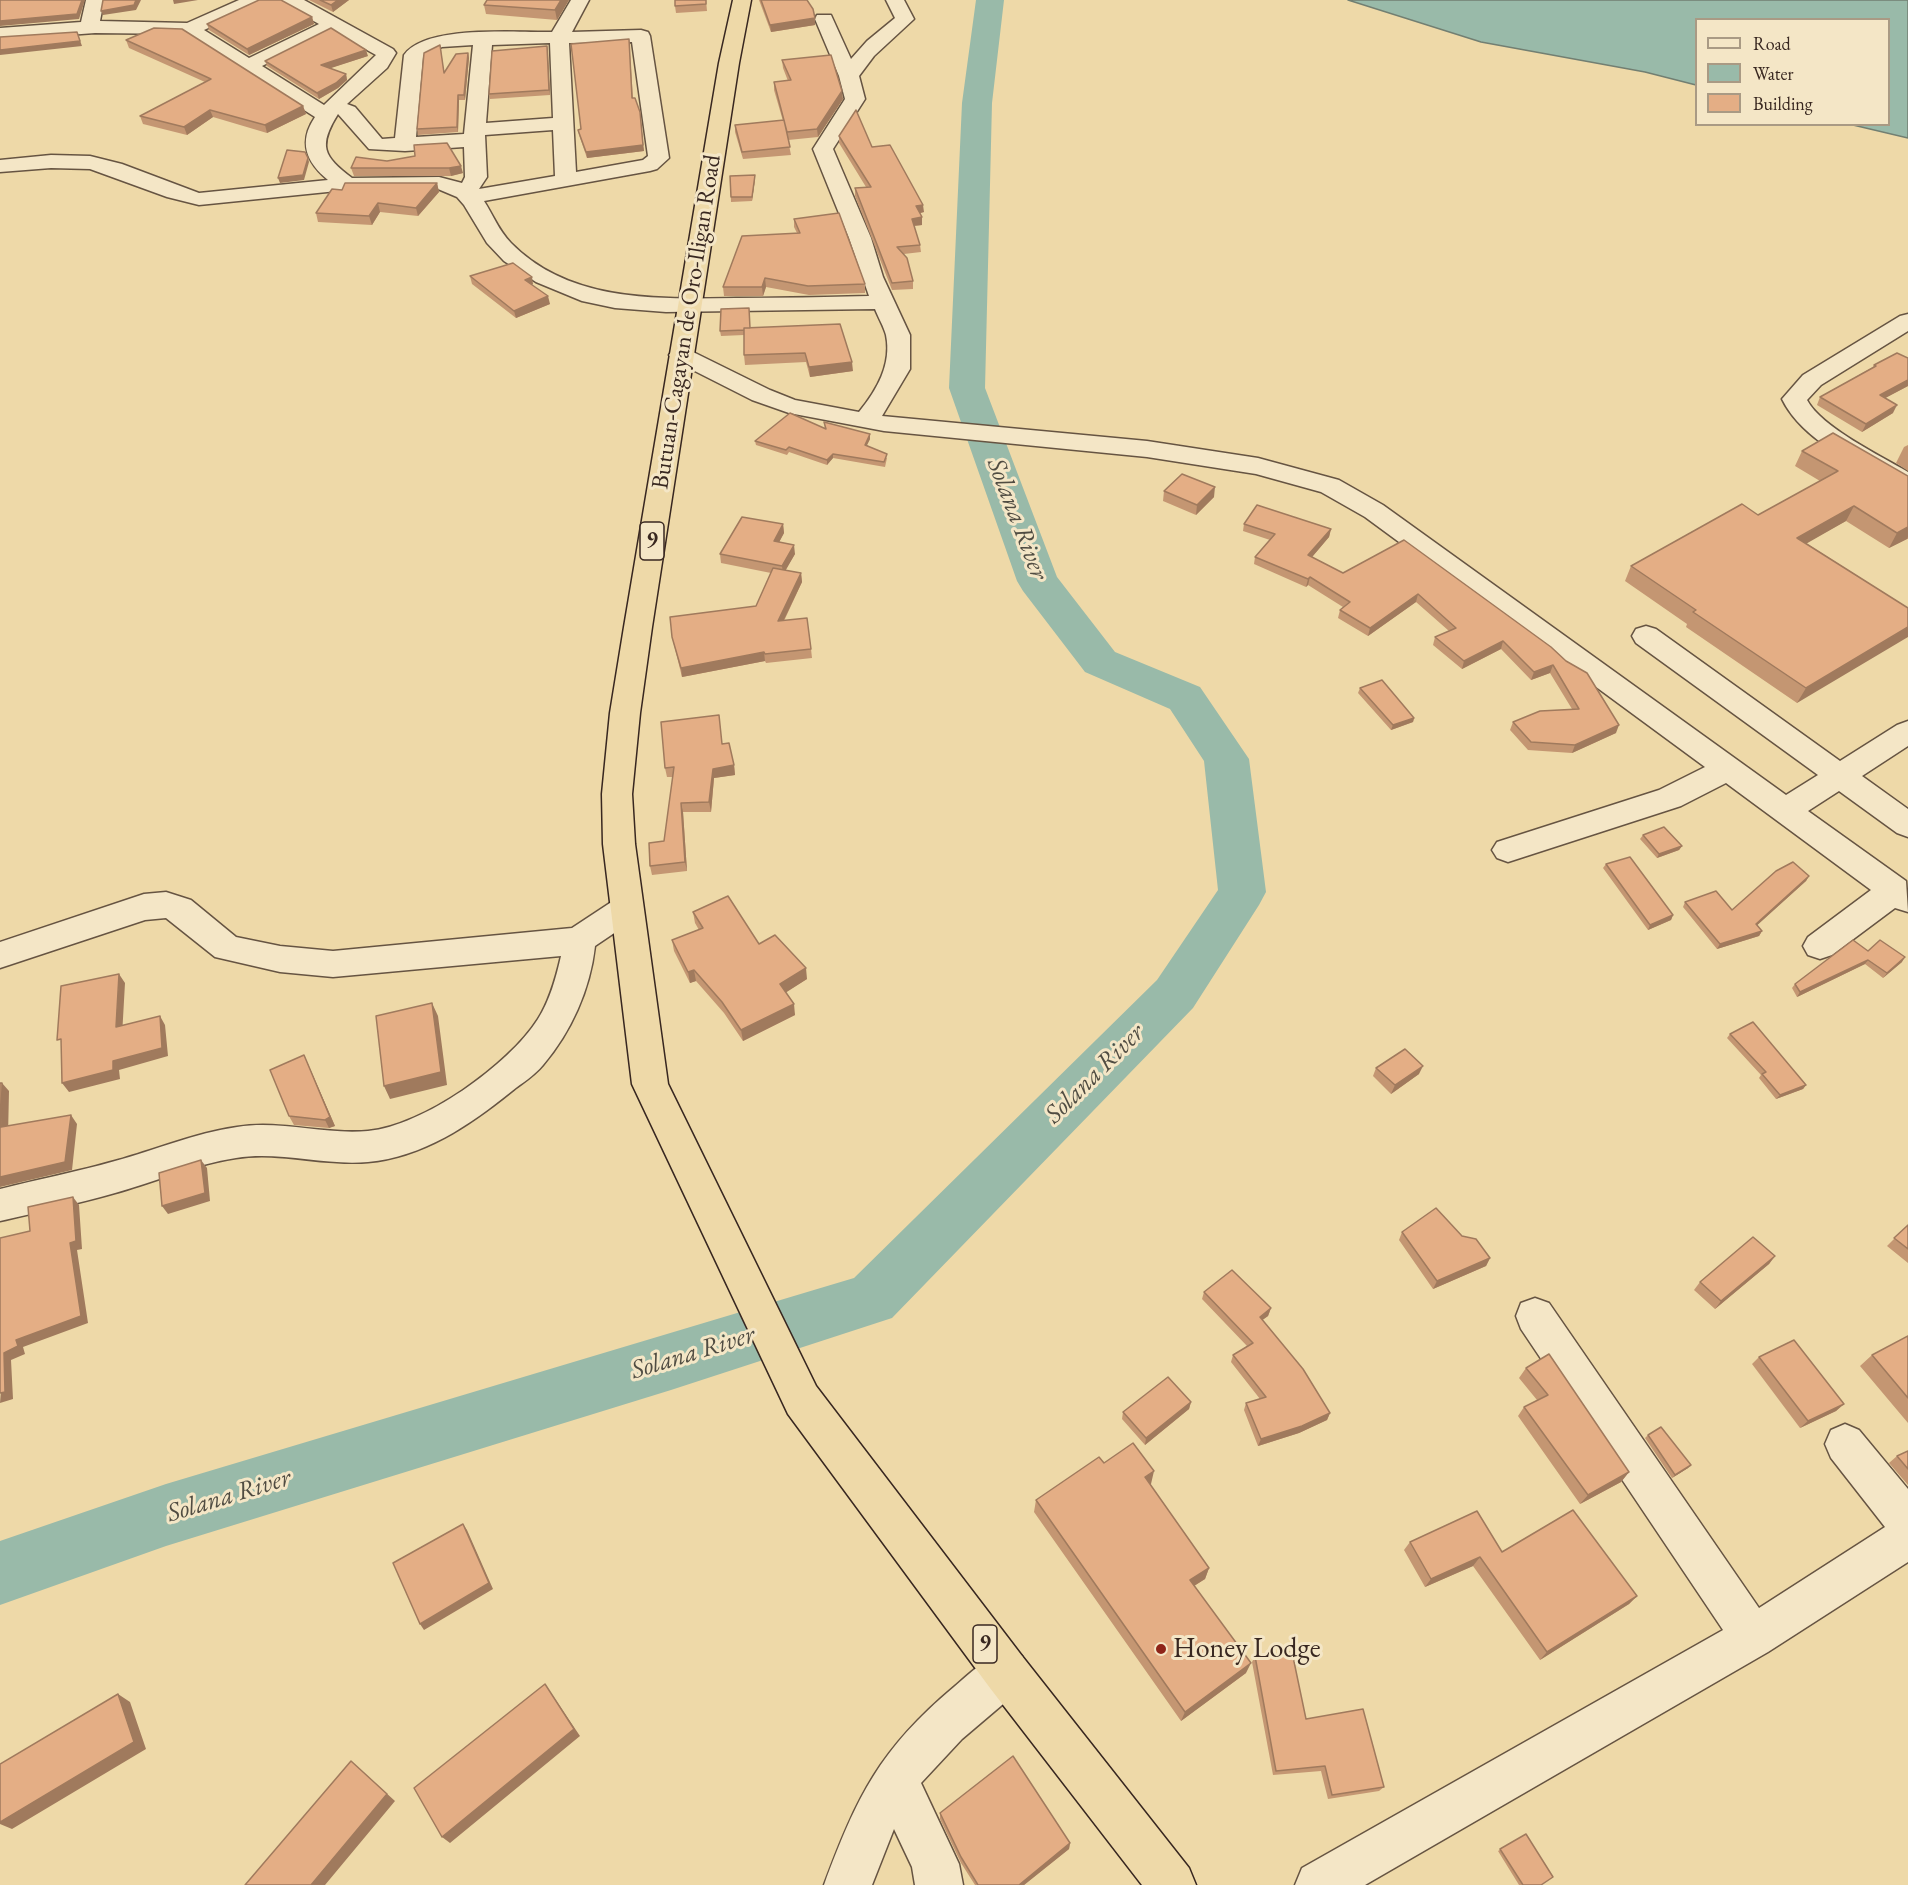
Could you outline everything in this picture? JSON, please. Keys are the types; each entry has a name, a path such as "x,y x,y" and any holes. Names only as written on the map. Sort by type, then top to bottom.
{"highway":[{"name":"Butuan-Cagayan de Oro-Iligan Road","path":"742,0 729,63 681,356 627,702 618,783 619,844 650,1084 802,1400 1006,1672 1172,1885"}],"street":[{"path":"89,27 95,0"},
{"path":"0,34 89,27 190,28 254,0"},
{"path":"290,0 386,53 382,62 351,89 331,112 315,135 317,156 347,184"},
{"path":"566,181 559,37 580,0"},
{"path":"849,76 860,57 877,40 905,19 896,0"},
{"path":"824,19 849,76 855,99 825,144 823,153 898,335 898,369 880,402 875,422"},
{"path":"248,66 335,24"},
{"path":"190,28 248,66 331,112 348,111 373,144 405,145 562,123"},
{"path":"0,166 60,161 103,165 184,196 199,199 347,184 439,183 468,194 566,181 650,165 659,158 643,38 637,34 444,40 421,48 414,55 405,145"},
{"path":"468,194 476,177 475,135 483,39"},
{"path":"468,194 502,248 546,278 568,288 610,299 690,305 883,303"},
{"path":"1908,321 1812,380 1794,399 1796,406 1823,430 1908,483"},
{"path":"1884,334 1908,347"},
{"path":"681,356 729,380 789,405 875,422 1147,449 1258,466 1321,483 1339,491 1374,511 1901,895 1820,946"},
{"path":"1646,636 1908,825"},
{"path":"1785,811 1908,732"},
{"path":"1508,850 1670,798 1728,769"},
{"path":"0,955 144,907 166,905 180,909 227,948 280,959 333,964 579,940 627,908"},
{"path":"0,1205 113,1177 210,1147 241,1142 289,1143 343,1149 386,1144 432,1129 475,1101 530,1056 551,1027 567,994 577,966 579,940"},
{"path":"1535,1316 1753,1637"},
{"path":"1845,1444 1908,1522"},
{"path":"1320,1885 1753,1637 1908,1537"},
{"path":"848,1885 867,1832 895,1780 928,1742 1006,1672"},
{"path":"895,1780 935,1864 939,1885"}],"water":[{"path":"1348,0 1908,0 1908,138 1857,126 1890,126 1890,18 1695,18 1695,85 1645,72 1481,42"}],"building":[{"path":"0,0 82,0 77,14 0,21"},
{"path":"103,0 136,0 134,5 101,11"},
{"path":"259,0 281,0 312,17 247,49 207,24"},
{"path":"320,0 338,0 331,5"},
{"path":"487,0 561,0 555,10 484,5"},
{"path":"675,0 706,0 706,4 675,6"},
{"path":"761,0 807,0 813,9 815,18 770,25"},
{"path":"154,28 182,29 303,106 265,125 210,110 184,127 140,116 211,79 126,40"},
{"path":"331,28 366,50 321,65 346,74 336,83 317,93 265,61"},
{"path":"77,32 80,41 0,50 0,37"},
{"path":"629,39 632,98 635,98 640,112 643,145 586,152 578,130 581,129 571,44"},
{"path":"440,45 444,73 456,54 468,53 464,95 458,95 457,127 417,129 424,53"},
{"path":"547,46 549,90 489,94 492,51"},
{"path":"831,55 842,91 817,129 787,132 774,82 791,80 782,60"},
{"path":"856,110 872,147 890,145 923,205 916,206 922,217 912,219 920,245 897,247 907,258 913,281 892,283 855,188 871,187 839,136"},
{"path":"784,120 790,147 742,152 735,125"},
{"path":"447,143 461,166 351,168 356,157 387,161 415,156 414,145"},
{"path":"287,150 305,152 308,158 303,175 278,178"},
{"path":"755,175 752,197 731,197 730,176"},
{"path":"345,183 437,183 416,208 378,203 369,216 316,213 332,189 342,190"},
{"path":"839,213 865,284 808,286 765,278 762,287 723,287 742,236 800,233 794,219"},
{"path":"513,263 532,277 525,280 548,296 514,311 470,276"},
{"path":"749,308 750,328 720,331 721,309"},
{"path":"840,324 852,362 809,367 805,353 744,355 744,328"},
{"path":"1897,353 1908,358 1908,380 1880,395 1897,405 1866,424 1820,397 1876,366 1874,365"},
{"path":"790,413 826,429 824,422 870,434 865,445 887,454 884,462 833,454 827,460 789,447 786,450 755,441"},
{"path":"1833,433 1908,476 1908,527 1897,533 1854,506 1797,538 1908,608 1908,627 1806,688 1693,612 1696,610 1631,566 1742,504 1758,515 1838,471 1802,451"},
{"path":"1182,474 1215,487 1197,505 1164,491"},
{"path":"1257,505 1331,529 1308,555 1343,573 1404,540 1551,647 1566,661 1587,673 1619,725 1575,745 1531,742 1513,722 1540,711 1579,709 1553,665 1534,672 1503,641 1464,661 1435,637 1456,628 1418,594 1370,628 1340,610 1350,602 1310,577 1308,579 1255,557 1275,534 1244,524"},
{"path":"742,517 783,524 774,541 794,545 782,566 720,554"},
{"path":"773,568 801,573 778,621 807,618 811,649 765,654 764,652 681,668 672,637 670,617 756,606"},
{"path":"1382,680 1414,718 1393,725 1360,688"},
{"path":"719,715 722,744 729,743 734,765 713,769 709,802 681,803 685,862 650,866 649,843 664,841 674,767 665,768 661,722"},
{"path":"1664,827 1682,846 1659,854 1643,835"},
{"path":"1630,857 1673,915 1650,925 1606,864"},
{"path":"1793,862 1809,876 1756,924 1762,931 1720,944 1685,902 1716,891 1732,910 1776,871"},
{"path":"728,896 759,944 775,935 806,968 780,984 794,1004 741,1030 722,1002 694,970 688,972 672,940 703,928 693,912"},
{"path":"1853,940 1868,951 1880,940 1905,957 1887,973 1868,960 1800,992 1795,984"},
{"path":"119,974 116,1027 160,1016 162,1048 113,1061 113,1070 62,1083 61,1039 57,1040 61,986"},
{"path":"432,1003 441,1072 384,1086 376,1016"},
{"path":"1753,1022 1806,1085 1780,1095 1762,1074 1766,1072 1730,1034"},
{"path":"1405,1049 1423,1066 1395,1085 1376,1068"},
{"path":"304,1055 330,1117 325,1120 289,1116 270,1070"},
{"path":"0,1083 2,1083 1,1127 71,1115 65,1162 0,1177"},
{"path":"201,1160 205,1193 162,1206 159,1173"},
{"path":"73,1197 76,1241 70,1243 81,1316 16,1340 18,1346 4,1353 5,1392 0,1393 0,1238 30,1231 28,1207"},
{"path":"1436,1208 1462,1236 1476,1239 1490,1258 1437,1281 1402,1232"},
{"path":"1908,1225 1908,1249 1894,1238"},
{"path":"1753,1237 1775,1256 1721,1301 1700,1282"},
{"path":"1232,1270 1271,1308 1260,1317 1303,1369 1330,1413 1302,1426 1261,1439 1246,1403 1266,1397 1233,1355 1253,1343 1204,1292"},
{"path":"1908,1336 1908,1398 1872,1355"},
{"path":"1794,1340 1844,1404 1808,1421 1759,1357"},
{"path":"1549,1354 1629,1472 1588,1495 1524,1407 1548,1395 1526,1368"},
{"path":"1168,1377 1191,1402 1146,1438 1123,1412"},
{"path":"1661,1427 1691,1465 1675,1475 1648,1435"},
{"path":"1133,1443 1154,1471 1145,1477 1209,1568 1190,1580 1251,1663 1185,1712 1036,1500 1099,1457 1104,1463"},
{"path":"1908,1451 1908,1469 1897,1456"},
{"path":"1573,1510 1637,1596 1547,1652 1480,1557 1431,1579 1410,1542 1477,1511 1502,1552"},
{"path":"463,1524 489,1583 420,1624 393,1563"},
{"path":"1292,1652 1306,1719 1363,1709 1384,1787 1332,1795 1325,1766 1276,1771 1255,1656"},
{"path":"545,1684 574,1729 442,1837 414,1788"},
{"path":"118,1694 134,1742 0,1822 0,1764"},
{"path":"1013,1756 1070,1843 1019,1885 978,1885 961,1857 940,1813"},
{"path":"351,1761 387,1794 311,1885 245,1885"},
{"path":"1526,1834 1553,1877 1541,1885 1523,1885 1500,1849"}],"waterway":[{"name":"Solana River","path":"0,1573 166,1515 872,1299 1175,994 1242,892 1226,759 1185,698 1100,662 1038,581 967,388 977,103 990,0"}],"place":[{"name":"Honey Lodge","path":"1161,1649"}]}
